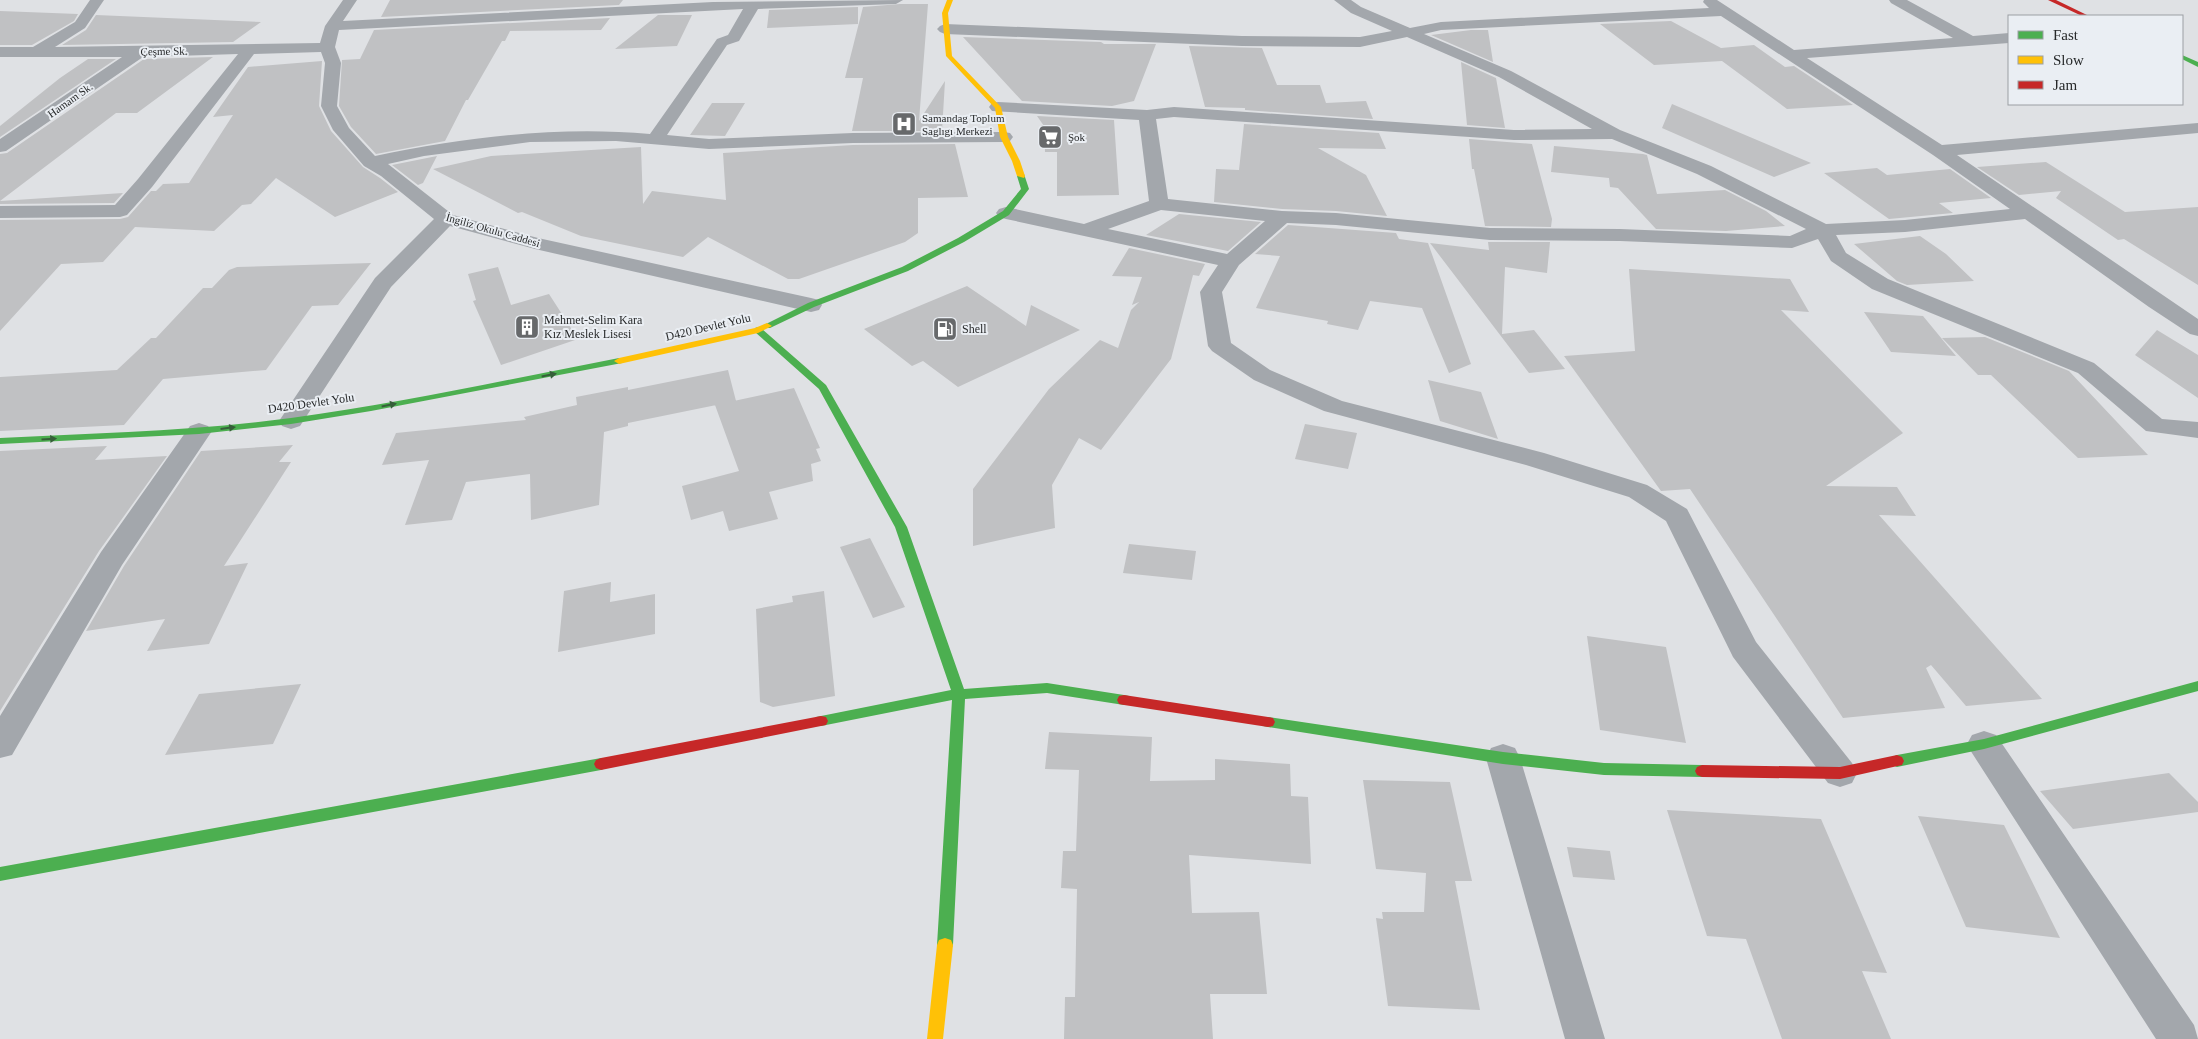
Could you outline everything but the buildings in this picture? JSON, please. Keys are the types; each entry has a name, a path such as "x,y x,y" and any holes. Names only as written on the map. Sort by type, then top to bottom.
{"street":[{"path":"0,68 34,53 80,25 97,0"},
{"name":"İngiliz Okulu Caddesi","path":"350,0 332,26 327,47 333,63 329,106 342,130 371,162 388,172 446,220 535,243 811,306"},
{"path":"332,26 641,12 713,6 896,0"},
{"path":"950,0 944,13 949,56 998,107 1147,115 1174,112 1514,135 1614,134"},
{"path":"1341,0 1356,10 1505,74 1614,134 1704,170 1823,230 1838,257 1880,284 2086,368 2155,426 2198,430"},
{"path":"1707,0 1939,151 2028,214 2198,329"},
{"path":"1896,0 1972,42"},
{"path":"2052,0 2084,15"},
{"path":"655,139 722,42 734,38 753,5"},
{"path":"945,29 1233,40 1360,42 1407,31 1441,26 1726,11"},
{"path":"1790,55 2008,38"},
{"name":"Çeşme Sk.","path":"0,52 139,52 327,47"},
{"path":"0,212 120,211 145,184 250,49"},
{"name":"Hamam Sk.","path":"0,147 139,52"},
{"path":"2183,58 2198,65"},
{"name":"D420 Devlet Yolu","path":"0,441 200,431 291,421 371,408 603,364 758,330 811,306 905,269 961,240 1006,213 1025,189 1004,136 998,107"},
{"path":"1147,115 1159,204"},
{"path":"1939,151 2198,128"},
{"path":"371,162 424,151 530,137 616,136 709,144 853,138 1004,136"},
{"path":"1085,230 1159,204 1282,217 1336,219 1490,234 1620,235 1792,242 1823,230 1905,226 2028,214"},
{"path":"1006,213 1231,261"},
{"path":"1282,217 1231,261 1211,292 1220,346 1262,375 1333,406 1535,459 1638,491 1676,515 1744,649 1840,773"},
{"path":"291,421 383,283 446,220"},
{"path":"758,330 823,386 901,527 959,694 947,930 935,1039"},
{"path":"0,745 111,558 200,431"},
{"path":"0,874 563,771 959,694 1047,688 1503,758 1604,769 1840,773 1984,744 2198,686"},
{"path":"1984,744 2180,1039"},
{"path":"1503,758 1585,1039"}],"traffic: fast":[{"path":"2183,58 2198,65"},
{"path":"767,326 811,305 905,269 961,240 1006,213 1025,189 1021,176"},
{"path":"758,330 823,387 901,527 959,694 945,945"},
{"path":"0,441 199,431 291,421 371,408 619,361"},
{"path":"1897,761 1984,744 2198,686"},
{"path":"821,721 959,694 1047,688 1124,700"},
{"path":"1268,722 1503,758 1604,769 1702,771"},
{"path":"0,874 601,764"}],"traffic: slow":[{"path":"950,0 945,13 949,56 998,107 1004,137 1021,176"},
{"path":"619,361 758,330 767,326"},
{"path":"935,1039 945,945"}],"traffic: jam":[{"path":"2051,0 2084,15"},
{"path":"1124,700 1268,722"},
{"path":"601,764 821,721"},
{"path":"1702,771 1840,773 1897,761"}],"place":[{"name":"Samandag Toplum Saglıgı Merkezi","path":"904,124"},
{"name":"Şok","path":"1050,137"},
{"name":"Mehmet-Selim Kara Kız Meslek Lisesi","path":"527,327"},
{"name":"Shell","path":"945,329"}]}
